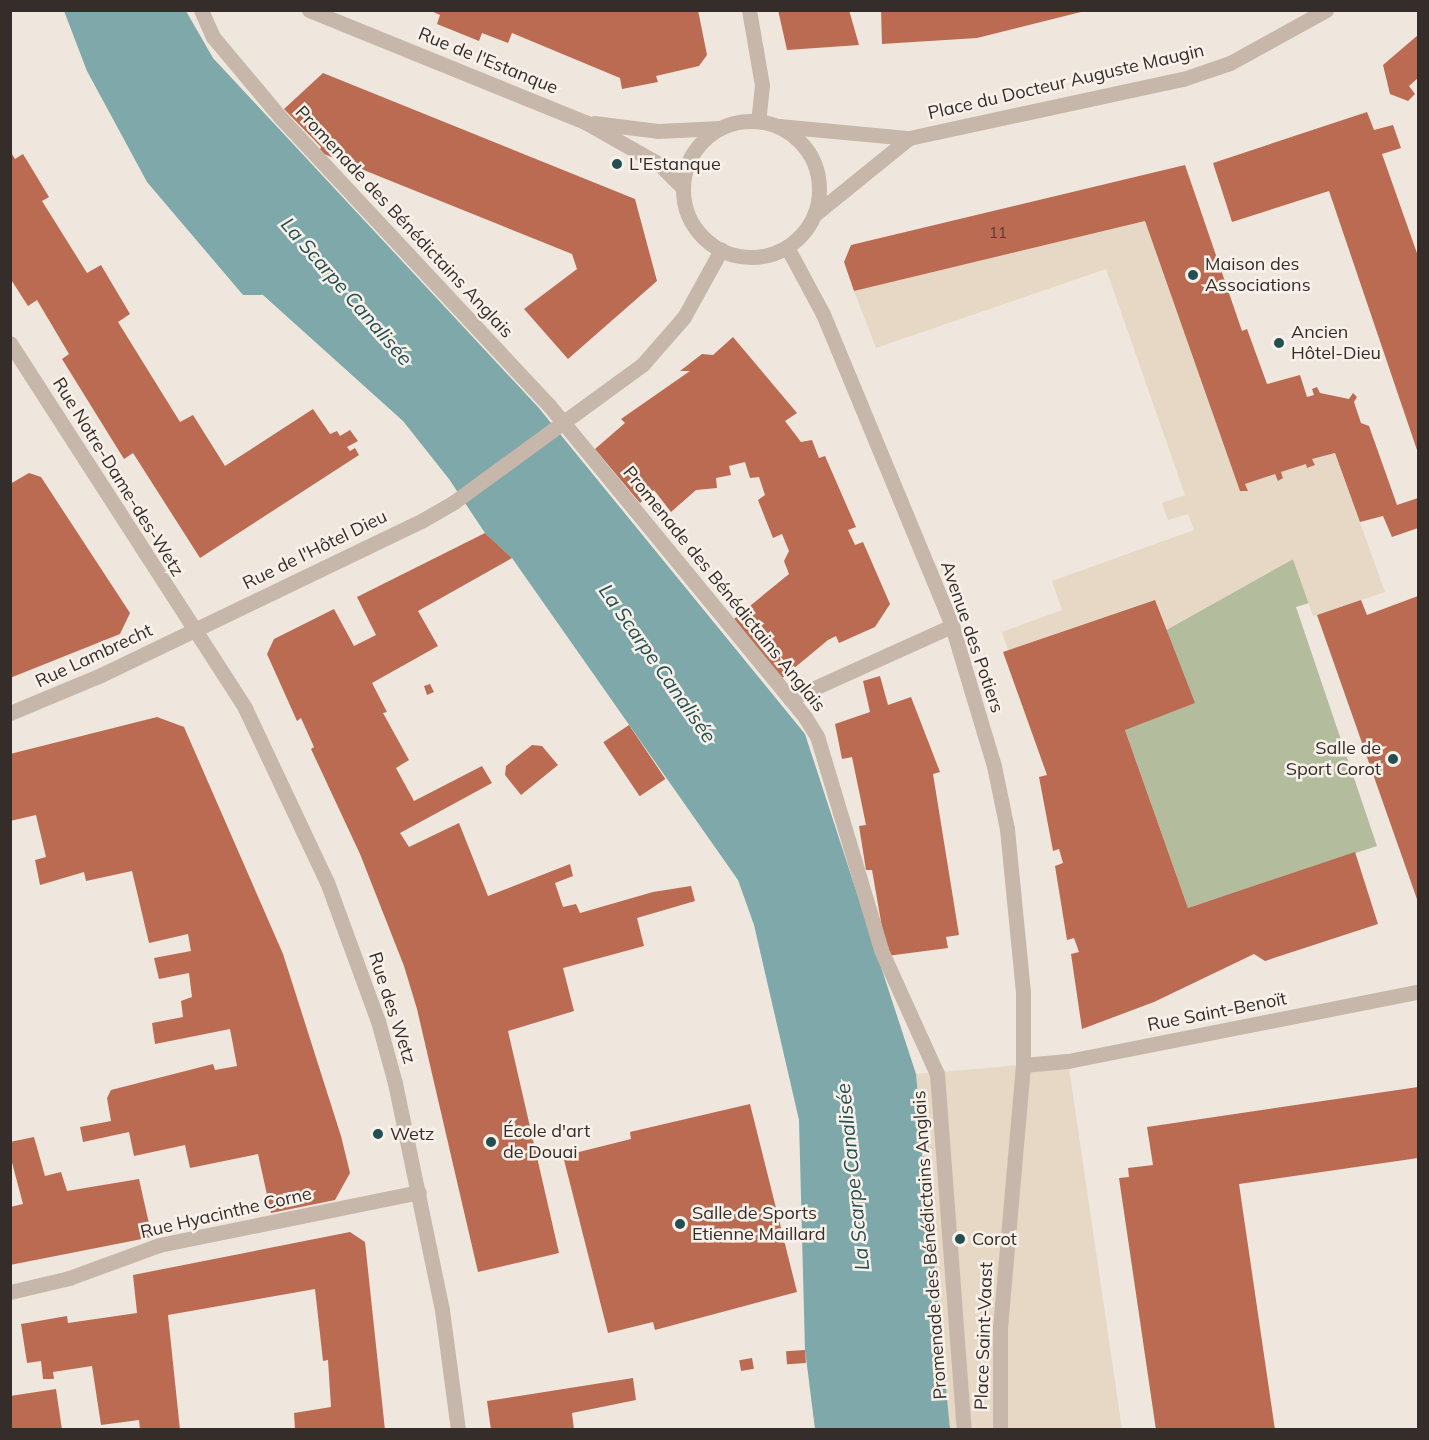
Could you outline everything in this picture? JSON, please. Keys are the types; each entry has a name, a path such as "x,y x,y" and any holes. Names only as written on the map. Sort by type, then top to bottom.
{"street":[{"name":"Promenade des Bénédictains Anglais","path":"201,10 213,37 281,118 548,404 790,699 817,736 881,950 937,1074 964,1430"},
{"name":"Rue de l'Estanque","path":"309,10 585,122 658,164 683,188"},
{"path":"749,10 762,85 758,121"},
{"name":"Place du Docteur Auguste Maugin","path":"779,126 909,138 1183,79 1230,63 1326,10"},
{"path":"739,121 758,121 779,126 796,137 815,164 820,184 814,215 803,234 787,247 769,255 750,257 721,250 705,239 693,225 686,207 683,188 687,167 697,147 722,128 739,121"},
{"name":"Rue de l'Estanque","path":"585,122 658,130 722,128"},
{"name":"Place du Docteur Auguste Maugin","path":"814,215 909,138"},
{"name":"Avenue des Potiers","path":"787,247 823,314 952,626 994,766 1007,829 1023,993 1023,1065"},
{"path":"563,425 636,370 665,342 691,305 721,250"},
{"name":"Rue Notre-Dame-des-Wetz","path":"10,343 193,631"},
{"name":"Rue de l'Hôtel Dieu","path":"193,631 423,520 454,502 563,425"},
{"path":"790,699 952,626"},
{"name":"Rue Lambrecht","path":"10,713 69,690 193,631"},
{"name":"Rue des Wetz","path":"193,631 245,708 327,882 378,1021 395,1083 419,1192 442,1310 458,1430"},
{"name":"Rue Saint-Benoït","path":"1023,1065 1068,1061 1419,992"},
{"name":"Place Saint-Vaast","path":"1000,1430 1000,1327 1023,1065"},
{"name":"Rue Hyacinthe Corne","path":"10,1292 69,1278 159,1245 419,1192"}],"green space":[{"path":"1293,559 1309,603 1296,607 1377,846 1188,908 1125,730 1166,630"}],"shaded area":[{"path":"1145,221 1240,490 1247,491 1245,484 1275,474 1278,480 1283,478 1281,472 1306,464 1308,468 1315,465 1312,459 1335,453 1385,592 1313,616 1293,559 1166,630 1154,600 1008,650 1002,632 1062,610 1052,581 1194,530 1188,514 1168,520 1164,509 1162,503 1185,495 1106,269 876,348 854,291"},
{"path":"1068,1061 1122,1429 950,1429 916,1074"}],"water":[{"name":"La Scarpe Canalisée","path":"64,11 186,11 213,58 538,407 805,734 916,1074 950,1429 815,1429 805,1350 799,1120 754,925 738,880 512,558 485,533 449,479 403,421 263,295 243,295 147,182 87,71"}],"building":[{"path":"429,10 698,10 707,55 699,66 656,76 658,82 622,89 620,78 512,33 508,43 482,33 479,41 437,24 440,15"},
{"path":"778,10 849,10 859,45 787,50"},
{"path":"881,10 1085,11 977,38 882,44"},
{"path":"1418,35 1418,78 1409,86 1415,94 1408,101 1390,94 1383,65"},
{"path":"323,73 635,199 657,281 568,359 524,309 577,269 572,254 319,152 321,147 284,109"},
{"path":"1367,112 1374,130 1393,125 1401,148 1382,154 1418,256 1418,453 1329,191 1232,222 1213,163"},
{"path":"10,151 15,159 23,154 49,197 42,201 87,273 101,265 130,314 118,322 180,422 193,415 225,466 313,409 330,434 337,431 340,436 350,430 358,441 347,447 350,451 355,448 359,455 200,558 133,453 124,459 62,359 69,354 37,300 28,306 10,278"},
{"path":"1185,165 1242,331 1247,329 1267,384 1300,375 1307,397 1314,395 1312,389 1317,387 1320,393 1349,399 1353,393 1357,397 1354,402 1361,423 1369,426 1397,505 1418,498 1418,528 1392,537 1383,516 1360,522 1335,453 1312,459 1315,465 1307,468 1306,464 1281,472 1283,478 1278,481 1275,474 1245,484 1248,491 1240,491 1145,221 854,291 844,262 851,245"},
{"path":"733,337 797,413 785,421 801,442 812,440 819,458 825,456 856,527 848,530 855,545 863,542 890,604 875,627 839,643 836,636 828,640 781,679 734,619 789,574 784,561 789,551 782,534 773,538 758,500 765,495 759,477 750,478 745,462 729,466 731,475 716,478 717,488 696,490 671,512 654,490 640,503 595,449 625,423 621,419 690,371 680,371 702,354 713,355"},
{"path":"29,473 41,477 130,613 120,634 10,678 10,484"},
{"path":"485,533 512,558 418,611 438,646 372,683 387,712 383,713 409,760 396,768 414,801 482,766 492,783 400,833 409,847 459,823 488,896 570,864 573,876 555,883 563,907 576,904 580,913 653,892 691,886 695,901 637,918 644,946 563,968 574,1011 508,1031 559,1253 478,1272 417,1009 404,966 360,854 311,749 314,747 301,718 297,721 267,654 274,639 334,609 354,646 376,635 357,597"},
{"name":"Salle de Sport Corot","path":"1418,596 1418,902 1317,615 1361,600 1367,615"},
{"path":"1155,600 1195,703 1125,730 1188,908 1355,852 1378,924 1265,961 1254,954 1154,1002 1082,1029 1071,954 1079,952 1074,938 1067,940 1055,866 1063,863 1059,849 1053,851 1039,777 1047,775 1003,652"},
{"path":"880,676 888,705 911,697 940,772 933,774 959,935 946,937 948,948 887,956 872,870 866,870 859,826 866,825 852,757 842,759 835,724 870,712 863,681"},
{"path":"430,684 434,692 427,695 424,686"},
{"path":"157,717 184,727 283,954 341,1136 350,1173 335,1200 271,1213 258,1154 190,1168 185,1145 134,1156 129,1132 83,1142 80,1127 111,1121 107,1098 111,1090 213,1064 215,1070 237,1066 230,1029 155,1044 152,1023 183,1017 181,1001 192,997 189,973 159,979 154,958 191,951 188,934 149,943 132,871 86,881 84,872 40,885 35,860 46,857 36,815 10,821 10,754"},
{"path":"629,725 665,779 640,796 603,742"},
{"path":"532,745 542,746 558,765 521,795 505,775 506,766"},
{"path":"1418,1087 1418,1158 1239,1184 1275,1430 1156,1430 1119,1178 1129,1177 1128,1168 1153,1165 1147,1127"},
{"name":"Salle de Sports Etienne Maillard","path":"750,1104 797,1292 655,1330 653,1322 608,1333 563,1156 631,1139 630,1132"},
{"path":"34,1137 45,1176 61,1172 67,1191 139,1179 152,1237 10,1265 10,1207 23,1204 10,1155 10,1142"},
{"path":"350,1232 365,1242 385,1430 295,1430 294,1413 331,1407 328,1360 323,1361 315,1289 168,1315 180,1430 140,1430 139,1420 101,1425 92,1366 53,1372 54,1379 43,1379 41,1361 27,1363 21,1324 67,1316 68,1323 137,1313 133,1275"},
{"path":"805,1350 806,1363 787,1364 786,1351"},
{"path":"752,1358 754,1369 741,1371 739,1360"},
{"path":"633,1378 636,1400 572,1413 574,1430 491,1430 487,1401"},
{"path":"56,1389 62,1430 10,1430 10,1396"}],"place":[{"name":"L'Estanque","path":"617,164"},
{"name":"Maison des Associations","path":"1193,275"},
{"name":"Ancien Hôtel-Dieu","path":"1279,343"},
{"name":"Salle de Sport Corot","path":"1393,759"},
{"name":"Wetz","path":"378,1134"},
{"name":"École d'art de Douai","path":"491,1142"},
{"name":"Salle de Sports Etienne Maillard","path":"680,1224"},
{"name":"Corot","path":"960,1239"}]}
